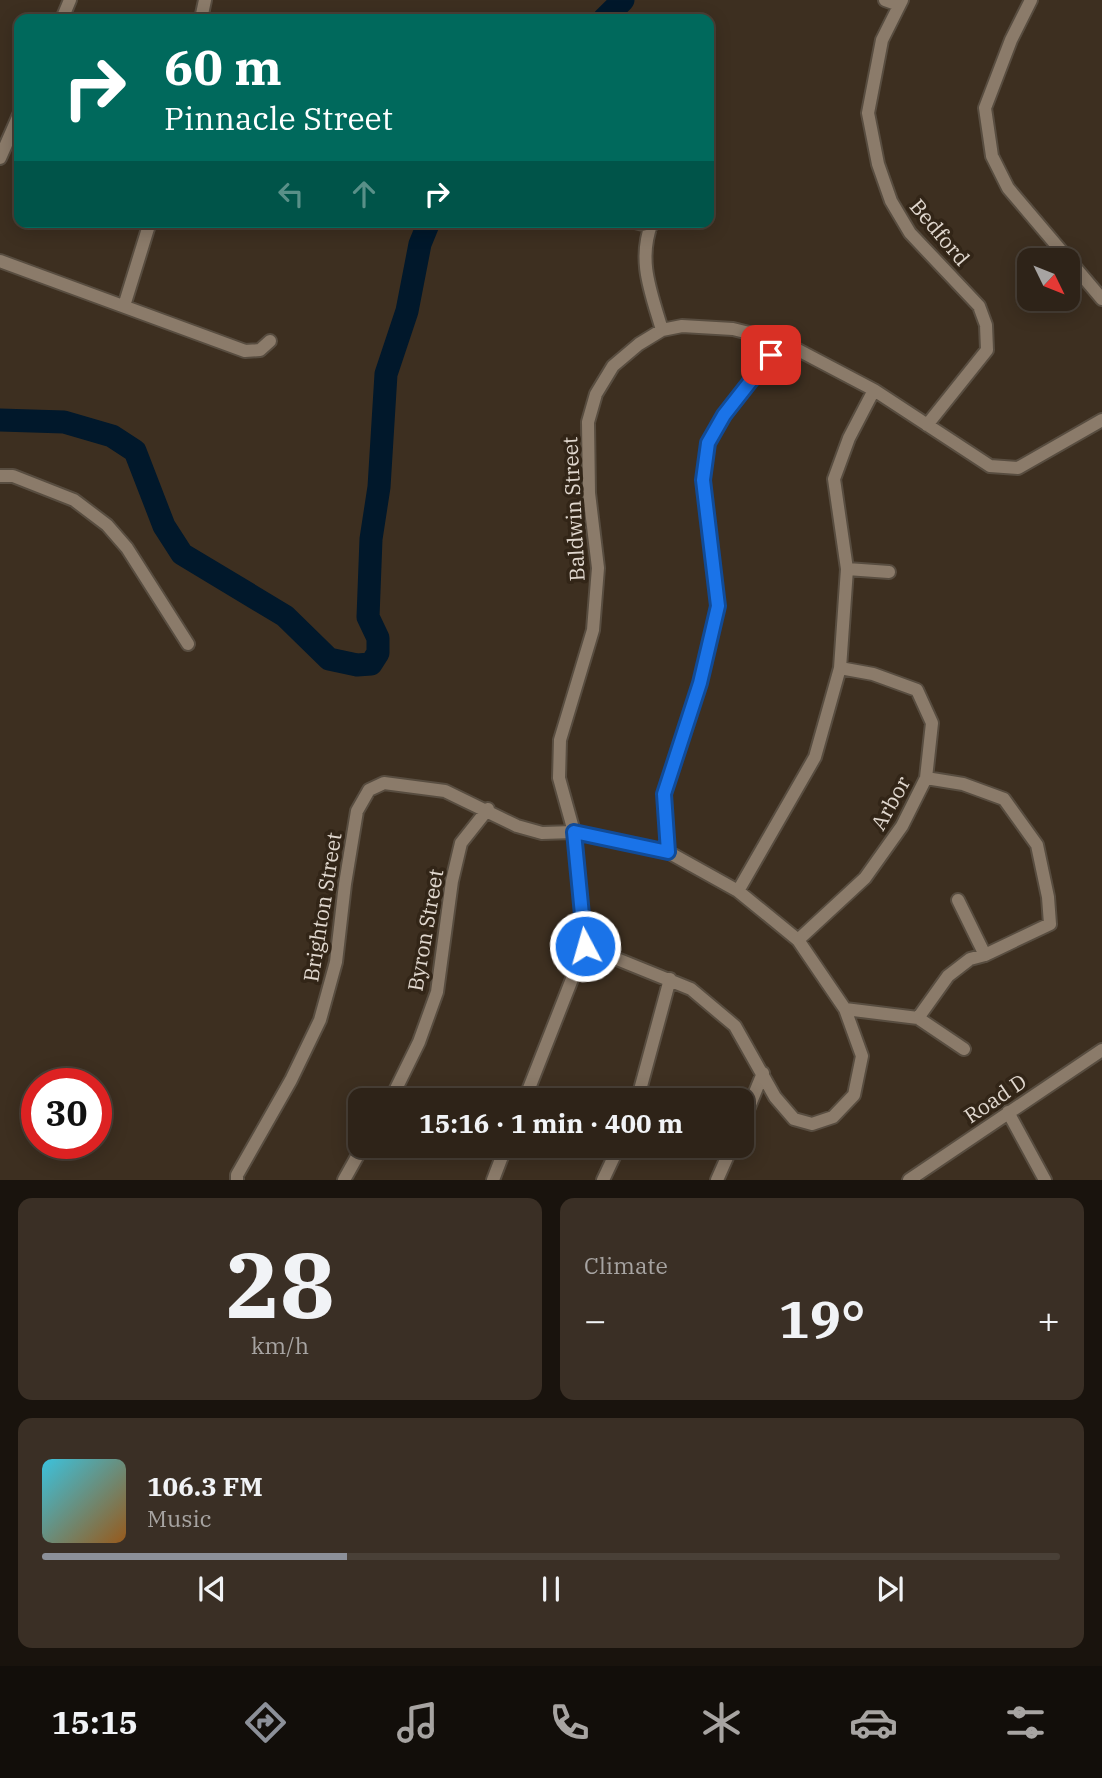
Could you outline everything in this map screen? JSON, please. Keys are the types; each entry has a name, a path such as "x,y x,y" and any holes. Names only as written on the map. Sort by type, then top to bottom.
{"street":[{"path":"885,0 900,3"},
{"path":"1031,0 1010,40 985,108 992,156 1008,188 1102,299"},
{"name":"Bedford","path":"900,3 882,40 869,113 878,164 891,201 910,233 979,306 986,325 987,350 927,425"},
{"path":"0,158 14,126"},
{"path":"124,306 148,228"},
{"path":"650,228 647,237 645,273 662,330"},
{"path":"0,261 246,351 260,350 270,341"},
{"name":"Baldwin Street","path":"585,946 574,832 559,778 560,740 593,630 598,568 589,493 588,422 596,394 614,366 639,344 662,330 682,326 733,329 781,341 874,390 990,466 1018,468 1102,420"},
{"path":"668,852 664,794 700,683 718,606 703,480 708,443 724,415 781,341"},
{"path":"738,891 815,757 840,668 847,569 834,479 849,438 874,390"},
{"path":"0,476 13,476 74,500 107,525 127,548 188,645"},
{"path":"847,569 889,572"},
{"name":"Arbor","path":"798,940 865,878 902,826 926,778 932,723 917,690 873,674 840,668"},
{"path":"918,1018 948,976 970,959 985,955 1050,924 1048,897 1037,845 1004,799 962,783 926,778"},
{"name":"Brighton Street","path":"237,1180 237,1175 291,1080 320,1020 336,962 357,811 369,790 384,783 445,791 488,809"},
{"path":"488,809 517,826 542,833 574,832 668,852 738,891 798,940 845,1009 862,1056 854,1095 833,1117 812,1124 793,1119 775,1097 735,1026 691,989 585,946 529,1088"},
{"name":"Byron Street","path":"396,1088 419,1042 437,992 452,881 461,843 488,809"},
{"path":"958,900 985,955"},
{"path":"641,1088 670,979"},
{"path":"845,1009 918,1018 964,1049"},
{"name":"Road D","path":"909,1180 1101,1052"},
{"path":"754,1095 763,1073"},
{"path":"1008,1112 1045,1180"},
{"path":"344,1180 356,1158"},
{"path":"493,1180 501,1158"},
{"path":"603,1180 613,1158"},
{"path":"717,1180 727,1158"}],"waterway":[{"path":"609,14 623,0"},
{"path":"0,420 64,422 112,436 135,451 164,526 182,554 285,616 329,659 357,665 371,664 378,653 378,638 368,617 371,539 379,487 386,374 407,311 420,244 427,228"}],"route":[{"path":"585,946 574,832 668,852 664,794 700,683 718,606 703,480 708,443 724,415 771,355"}]}
